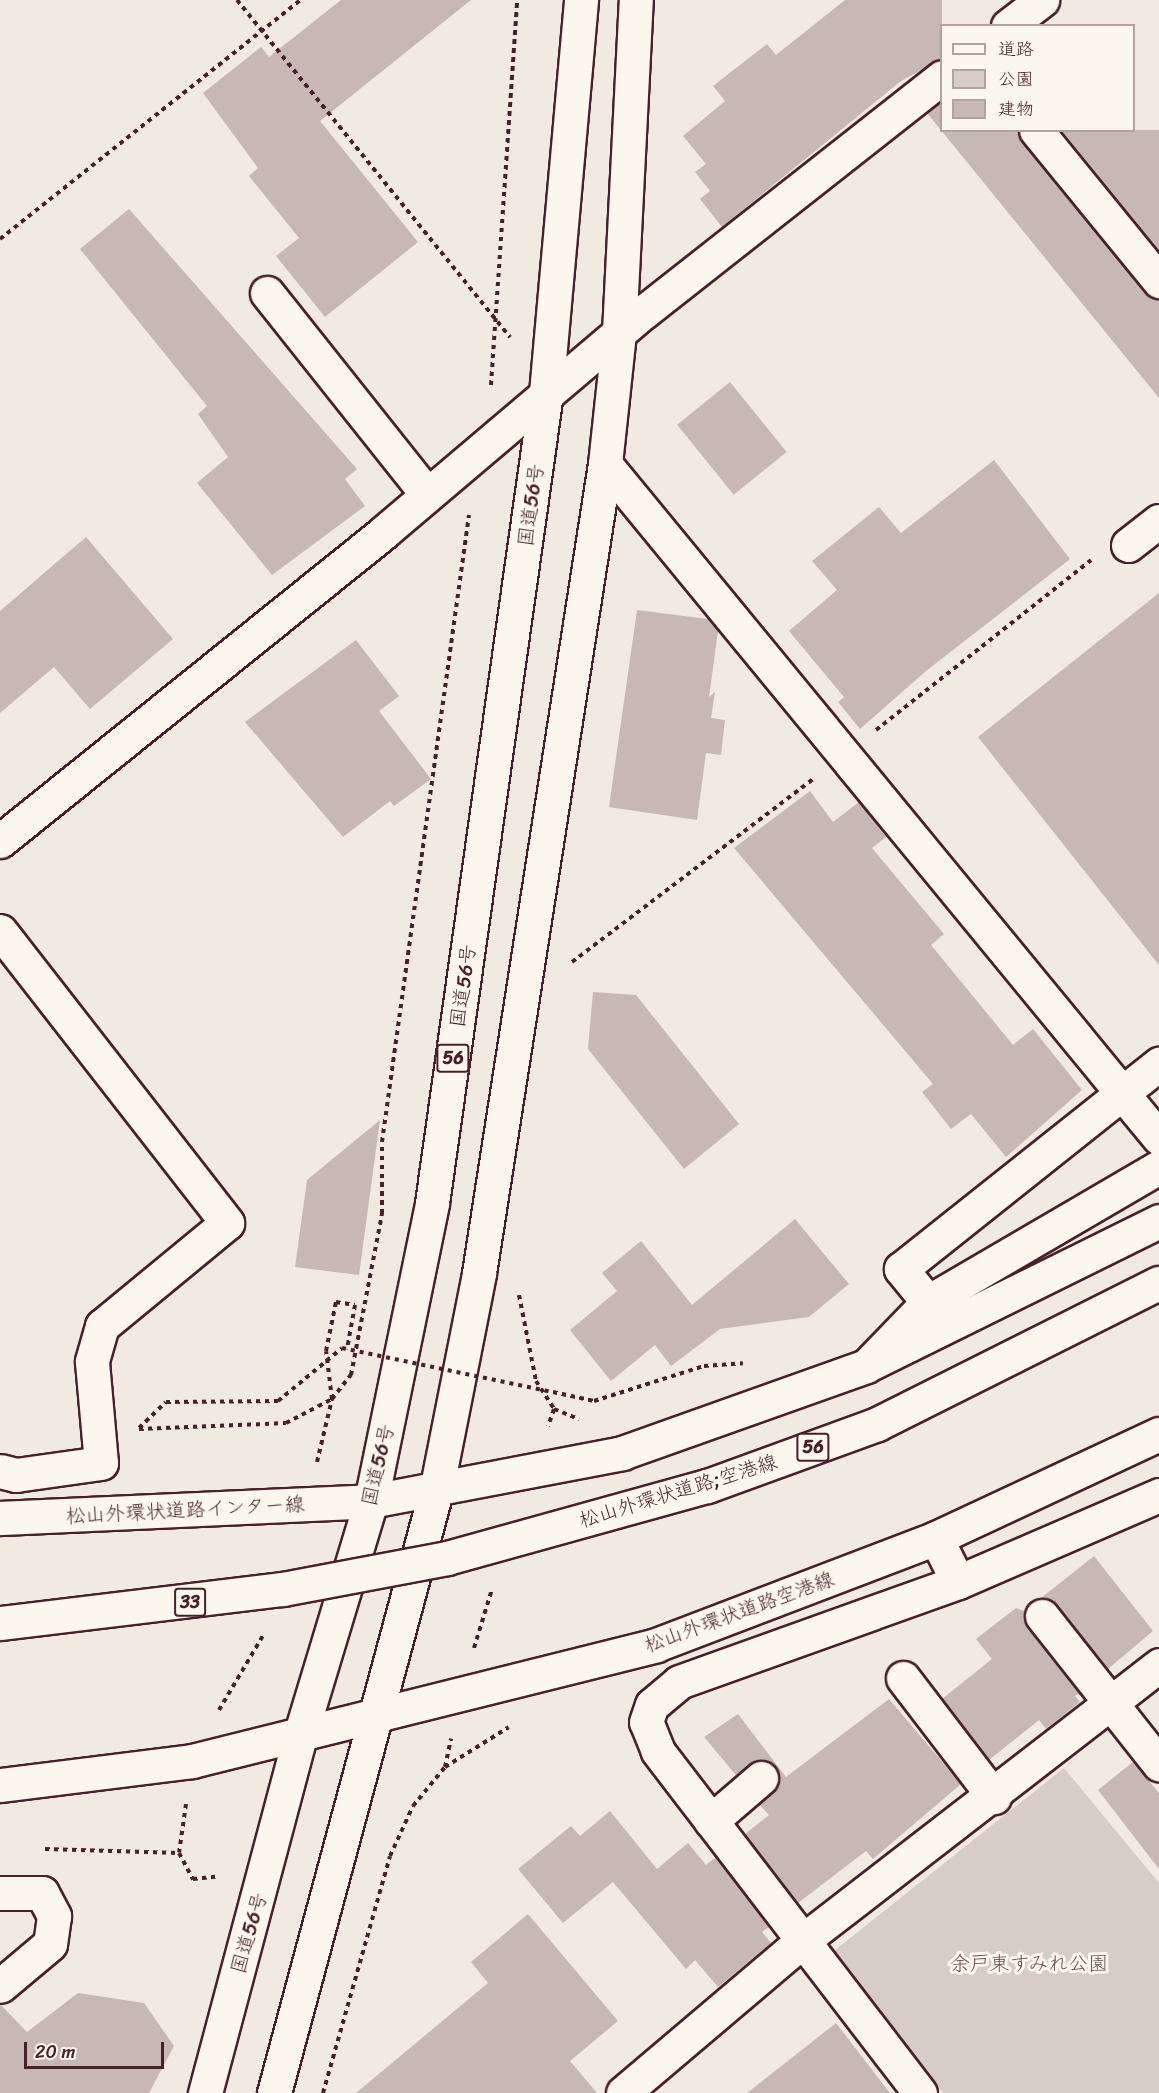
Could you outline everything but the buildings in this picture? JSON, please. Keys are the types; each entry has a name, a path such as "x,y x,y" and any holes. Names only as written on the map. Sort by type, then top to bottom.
{"main road":[{"name":"国道56号","path":"205,2093 300,1737 371,1501 432,1203 546,393 581,0"},
{"path":"274,2093 436,1491 479,1273 605,464 619,332 636,0"},
{"path":"1011,24 1042,0"},
{"path":"0,841 619,332 940,79"},
{"path":"1038,132 1159,281"},
{"path":"267,293 426,493"},
{"path":"605,464 1120,1094 1159,1138"},
{"path":"1128,545 1159,521"},
{"path":"0,932 227,1222 102,1326 92,1362 101,1463 16,1475 0,1471"},
{"path":"0,972 36,977"},
{"path":"928,1302 901,1269 1159,1064"},
{"path":"866,1366 928,1302 1159,1167"},
{"path":"371,1501 436,1491 622,1453 866,1366 1159,1221"},
{"name":"松山外環状道路;空港線","path":"379,1571 447,1558 707,1486 877,1424 1159,1283"},
{"name":"松山外環状道路空港線","path":"300,1737 377,1713 656,1645 936,1538 1159,1434"},
{"path":"920,2093 801,1941 658,1751 646,1722 652,1705 679,1682 958,1582 1158,1498"},
{"name":"松山外環状道路インター線","path":"0,1518 371,1501"},
{"path":"936,1538 958,1582"},
{"name":"33","path":"0,1623 124,1611 379,1571"},
{"path":"1042,1616 1159,1764"},
{"path":"623,2093 801,1941 994,1797 1159,1665"},
{"path":"903,1678 994,1797"},
{"path":"0,1785 192,1761 300,1737"},
{"path":"711,1821 761,1778"},
{"path":"0,1893 42,1893 54,1916 50,1944 0,1986"}],"path":[{"path":"237,0 510,338"},
{"path":"0,239 300,0"},
{"path":"487,395 493,380 517,0"},
{"path":"382,1214 382,1142 471,503"},
{"path":"517,1283 536,1381 554,1409 584,1421"},
{"path":"97,1430 138,1429 286,1423 332,1400 326,1351 336,1302 355,1305 347,1349 278,1401 166,1402 138,1429"},
{"path":"347,1349 594,1401 704,1366 754,1363 738,1374"},
{"path":"529,1473 554,1409"},
{"path":"323,2093 390,1856 413,1806 445,1767 460,1692 495,1578"},
{"path":"35,1850 179,1853"}],"green space":[{"name":"余戸東すみれ公園","path":"1064,1768 1159,1883 1159,2093 943,2093 830,1954"}]}
